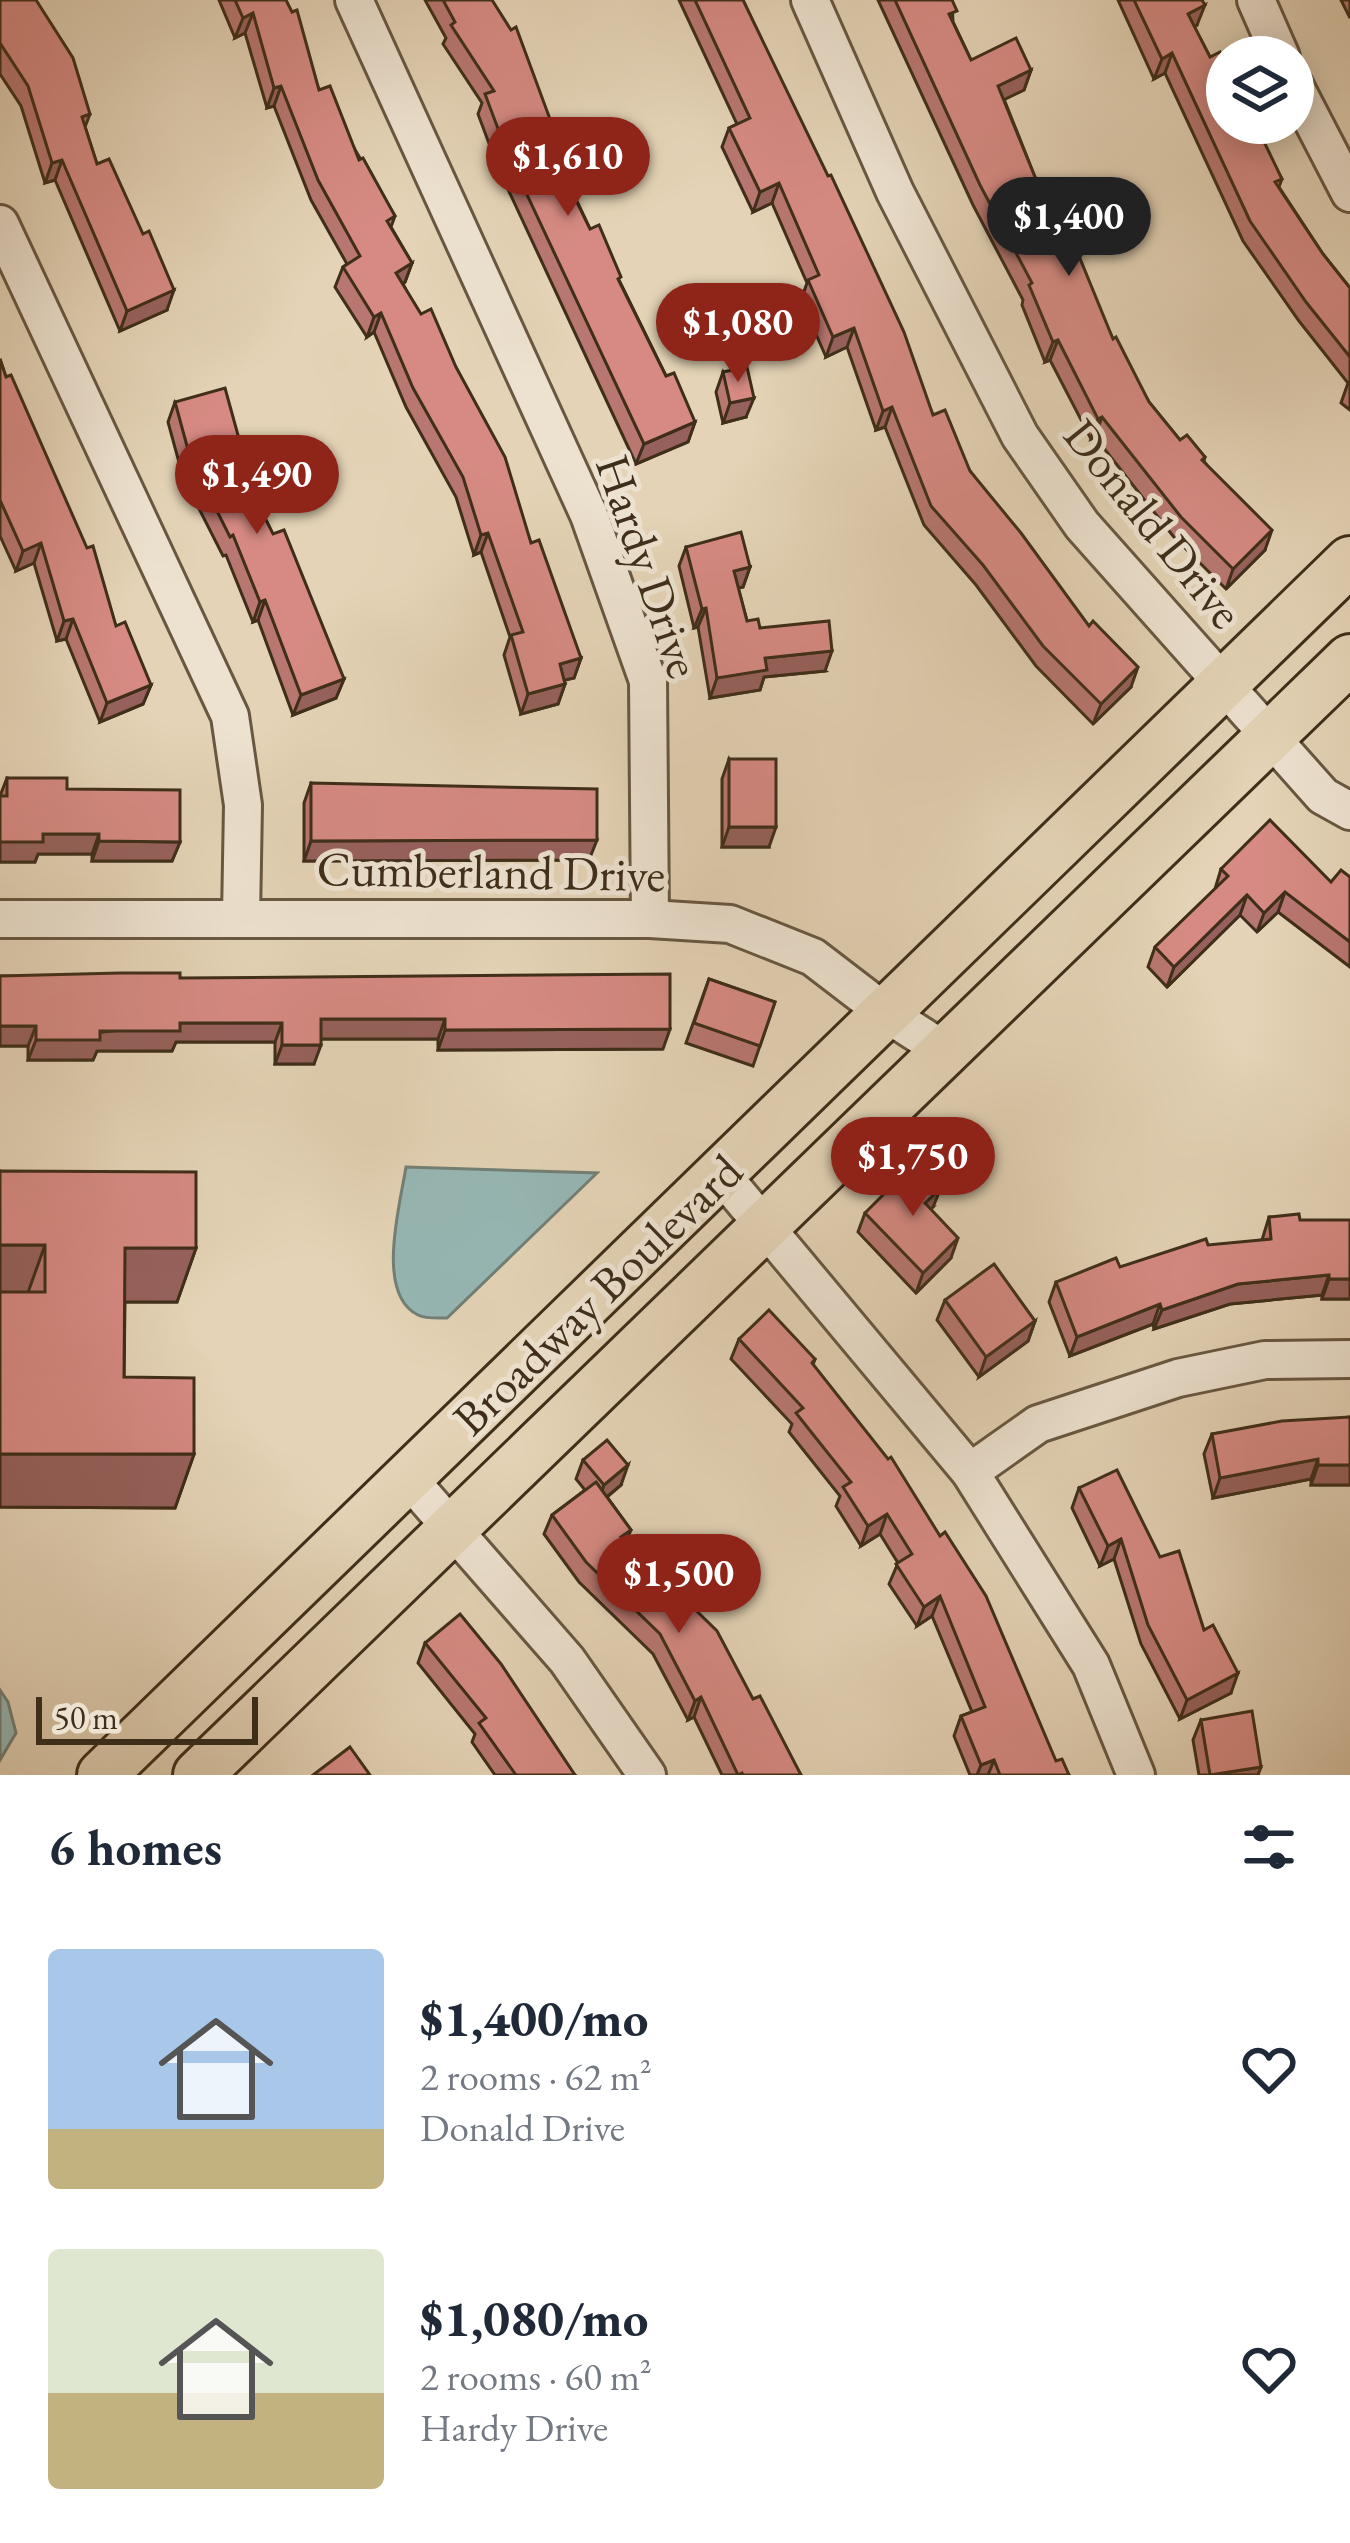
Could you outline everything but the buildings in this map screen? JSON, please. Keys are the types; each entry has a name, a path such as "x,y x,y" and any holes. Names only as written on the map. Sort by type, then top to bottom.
{"main road":[{"name":"Broadway Boulevard","path":"103,1775 1350,561"},
{"name":"Broadway Boulevard","path":"198,1775 1350,659"}],"street":[{"name":"Hardy Drive","path":"354,0 590,515 648,680 650,919"},
{"name":"Donald Drive","path":"810,0 896,192 1020,436 1082,525 1323,796 1350,812"},
{"path":"1256,0 1272,36"},
{"path":"1314,124 1350,193"},
{"path":"0,224 230,716 243,806 241,917"},
{"name":"Cumberland Drive","path":"0,919 650,919 730,924 813,957 945,1051"},
{"path":"721,1174 970,1472 1091,1665 1136,1775"},
{"path":"970,1472 1038,1424 1178,1378 1265,1360 1350,1359"},
{"path":"408,1478 567,1660 646,1775"}],"water":[{"path":"406,1167 597,1173 447,1318 432,1318 418,1315 405,1304 397,1288 394,1247"},
{"path":"0,1690 16,1733 0,1760"}]}
